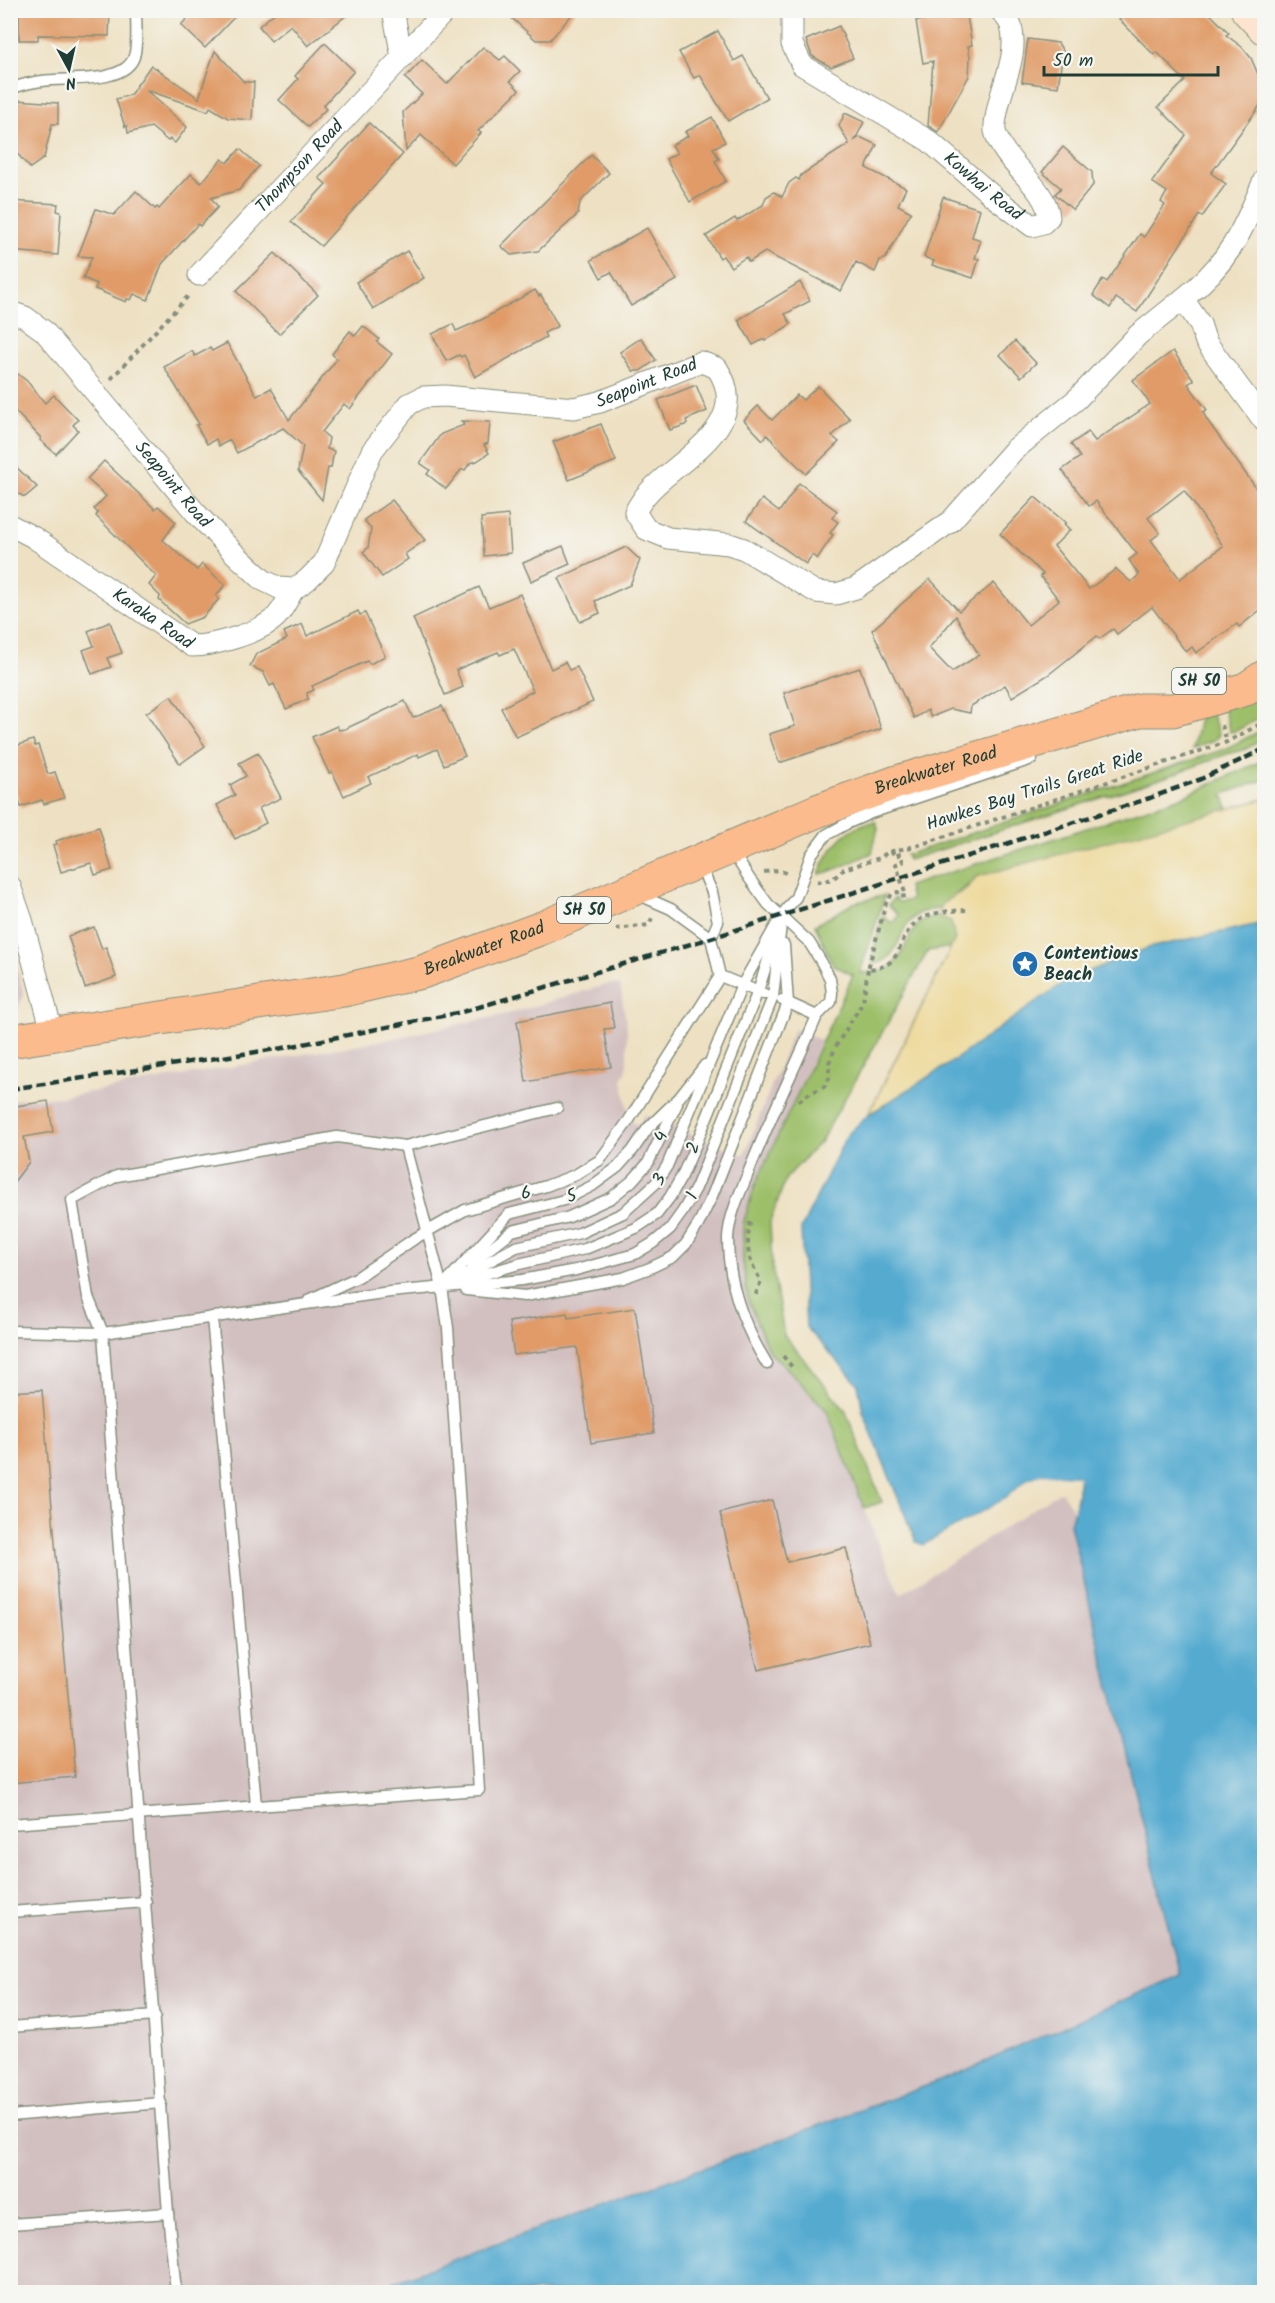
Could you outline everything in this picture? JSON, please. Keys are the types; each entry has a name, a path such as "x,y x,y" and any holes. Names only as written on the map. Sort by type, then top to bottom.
{"highway":[{"name":"Breakwater Road","path":"1130,718 1166,691 1238,670 1263,671"},
{"name":"Breakwater Road","path":"10,1041 344,990 422,972 532,932 730,846 897,782 1130,718 1173,710 1246,689 1263,671"}],"street":[{"path":"393,10 402,57"},
{"name":"Thompson Road","path":"195,284 446,10"},
{"name":"Kowhai Road","path":"792,10 792,44 802,65 929,141 995,198 1032,226 1044,223 1049,217 1048,209 1032,184 1008,158 994,129 1012,54 1011,24 1000,10"},
{"path":"1247,10 1264,28"},
{"path":"1264,180 1246,223 1218,267 1204,283 1183,299 1200,324 1206,342 1264,421"},
{"path":"1246,223 1264,207"},
{"name":"Seapoint Road","path":"10,312 24,317 44,331 188,503 233,552 263,580 279,588 294,589 324,563 372,451 409,404 423,397 445,396 574,408 600,402 701,362 717,368 725,384 726,399 723,416 712,436 686,462 649,492 634,512 646,529 668,538 729,544 744,549 816,592 836,594 856,588 950,522 1014,450 1077,399 1138,335 1183,299"},
{"name":"Karaka Road","path":"10,525 43,544 192,646 230,639 266,624 276,617 294,589"},
{"path":"10,886 22,920 53,1035"}],"lane":[{"path":"10,89 43,80 101,78 118,73 129,66 133,58 136,10"},
{"path":"783,915 796,897 811,855 826,835 871,813 1048,753"},
{"path":"730,846 762,895 809,942 830,979 832,993 831,1002 817,1016 754,1158 736,1205 728,1236 731,1272 740,1307 751,1337 767,1364"},
{"path":"295,1306 358,1277 427,1231 465,1210 546,1186 575,1175 600,1160 629,1120 720,976 711,938 718,922 712,892 698,860"},
{"path":"629,891 671,909 711,938"},
{"name":"4","path":"442,1287 516,1246 580,1233 623,1213 656,1183 667,1166 742,985 783,915"},
{"name":"3","path":"442,1287 519,1264 585,1249 636,1228 657,1214 682,1176 758,991 783,915"},
{"name":"2","path":"442,1287 522,1280 612,1261 635,1254 670,1229 696,1188 773,997 783,915"},
{"name":"1","path":"442,1287 525,1296 623,1278 673,1257 686,1244 712,1196 788,1003 783,915"},
{"path":"720,976 817,1016"},
{"path":"679,1098 714,1053"},
{"name":"5","path":"442,1287 512,1231 569,1217 611,1198 632,1181 648,1163 679,1098"},
{"name":"6","path":"442,1287 509,1215 564,1200 592,1186 618,1167 648,1128 679,1098"},
{"path":"176,2292 168,2213 103,1333 88,1297 72,1200 117,1176 337,1137 405,1146 556,1108"},
{"path":"10,1824 478,1790 448,1328 442,1287 405,1146"},
{"path":"10,1331 103,1333 442,1287"},
{"path":"212,1317 256,1805"},
{"path":"10,1912 146,1902"},
{"path":"10,2027 154,2016"},
{"path":"10,2116 161,2103"},
{"path":"10,2224 168,2213"}],"path":[{"path":"98,394 195,284"},
{"name":"Hawkes Bay Trails Great Ride","path":"816,881 822,882 834,878 844,869 880,858 892,850 927,842 1227,742 1264,722"},
{"path":"795,1111 799,1101 824,1087 829,1079 829,1064 836,1046 863,1002 868,969 886,903 892,894 898,892 900,897 906,896 896,864 903,862 901,854 894,856 892,850"},
{"path":"768,871 778,870 788,873"},
{"path":"868,969 887,966 894,958 908,931 917,921 932,914 968,910"},
{"path":"751,1212 747,1240 750,1263 761,1281 755,1302"},
{"path":"778,1352 793,1368"}],"shaded area":[{"path":"11,944 24,995 13,1018 11,1018"},
{"path":"609,984 620,985 627,1028 627,1069 622,1079 628,1110 623,1117 639,1125 644,1115 744,1155 794,1029 821,1040 755,1185 743,1224 743,1262 748,1300 769,1352 827,1411 879,1546 901,1594 1061,1491 1074,1511 1070,1524 1180,1975 953,2076 393,2282 397,2292 11,2292 11,1100 62,1097 395,1038 511,1013"}],"green space":[{"path":"1264,694 1264,715 1230,732 1223,707"},
{"path":"1211,712 1219,734 1216,739 1192,749 1199,718"},
{"path":"1264,729 1264,738 1246,749 908,860 906,855 1225,749"},
{"path":"1264,760 1264,780 1223,794 1228,809 976,877 939,909 922,912 913,919 889,957 873,964 872,957 883,915 893,922 899,915 888,905 895,898 898,902 911,900 908,886 1182,797"},
{"path":"876,822 878,828 872,853 837,869 819,874 840,839 857,827"},
{"path":"885,895 860,973 881,971 894,964 917,925 925,919 936,917 951,921 955,938 951,947 928,951 821,1141 786,1178 770,1222 772,1265 784,1335 845,1410 882,1502 864,1508 827,1411 769,1352 748,1300 743,1262 743,1224 755,1185 853,975 833,965 815,925 854,903"}],"sand":[{"name":"Contentious Beach","path":"1264,799 1264,923 1148,948 946,1066 868,1115 955,939 951,921 939,916 942,906 948,899 962,892 976,877"}],"water":[{"path":"1264,923 1264,2292 397,2292 393,2282 953,2076 1180,1975 1070,1524 1078,1494 1078,1476 1042,1474 1027,1480 1005,1499 924,1545 916,1542 863,1412 858,1384 806,1327 801,1229 847,1135 868,1115 946,1066 1067,980 1148,948"}],"pier":[{"path":"1042,1474 1078,1476 1074,1511 1072,1508 1075,1479 1043,1477 1028,1483 1007,1502 926,1548 921,1547 1005,1499 1027,1480"}],"building":[{"path":"19,10 110,10 109,36 38,35 38,40 19,40"},
{"path":"196,10 241,10 205,48 181,25"},
{"path":"278,10 353,10 308,46 291,25 271,41 259,26"},
{"path":"503,10 576,10 550,40 536,40"},
{"path":"1129,10 1206,10 1229,33 1226,35 1242,47 1251,58 1260,79 1264,100 1211,173 1226,184 1202,217 1199,215 1137,312 1116,298 1110,308 1093,295 1103,279 1107,282 1140,234 1144,237 1165,205 1161,202 1167,192 1152,182 1186,135 1158,107 1185,81 1157,52 1154,55 1119,19"},
{"path":"956,15 957,18 967,16 972,45 968,46 969,76 938,132 928,126 933,61 923,63 916,21"},
{"path":"839,26 853,58 831,67 812,56 806,40"},
{"path":"718,31 734,61 743,56 767,98 728,121 700,75 694,78 679,52"},
{"path":"1028,39 1058,43 1063,51 1058,87 1022,82"},
{"path":"325,43 354,71 323,106 326,109 308,127 279,100 298,79 295,76"},
{"path":"483,47 500,60 505,56 520,71 510,81 519,90 478,131 481,133 453,164 421,135 406,151 403,112 422,94 405,78 422,60 447,84"},
{"path":"215,51 244,82 254,82 252,120 228,118 210,107 208,111 146,90 187,127 175,143 170,139 168,141 151,127 128,133 116,99 130,95 151,65 200,99"},
{"path":"17,100 58,103 58,124 52,124 44,158 30,168 14,150"},
{"path":"845,113 864,122 855,140 860,137 877,145 866,168 906,188 898,205 911,212 885,259 880,260 875,272 856,262 841,291 765,252 749,262 746,257 731,267 723,256 720,258 706,236 735,218 737,221 763,205 766,197 774,192 782,197 789,183 796,178 799,180 801,175 849,144 839,126"},
{"path":"712,117 725,142 713,148 719,159 715,161 726,181 690,202 666,159 677,153 672,145 688,136 685,132"},
{"path":"369,123 403,154 321,246 291,222 326,184 319,178"},
{"path":"1063,147 1092,172 1093,185 1073,210 1055,194 1061,188 1042,172"},
{"path":"240,149 259,166 239,190 211,198 218,207 200,226 198,224 162,264 148,300 134,294 131,300 127,299 126,302 95,289 97,284 83,278 92,257 78,256 96,209 114,215 136,191 155,209 157,207 159,209 191,174 201,183 222,159 227,163"},
{"path":"591,155 609,173 580,202 578,214 538,251 511,255 501,246"},
{"path":"943,197 980,209 972,237 981,240 975,258 979,259 973,278 932,265 934,261 924,257"},
{"path":"10,201 58,204 57,211 61,212 58,255 10,251"},
{"path":"647,228 677,280 631,306 611,272 601,278 591,260"},
{"path":"407,251 424,278 373,309 356,282"},
{"path":"275,253 318,295 279,334 236,291"},
{"path":"800,282 810,301 785,314 791,324 765,341 764,339 753,345 738,320"},
{"path":"535,290 539,296 541,295 558,326 544,333 546,337 475,377 464,355 447,361 432,334 453,324 456,331"},
{"path":"363,326 392,354 350,409 344,404 322,432 329,438 327,449 334,451 322,500 298,471 303,446 283,428 237,453 230,440 219,446 216,439 207,444 196,425 199,424 164,367 192,351 195,356 227,343 257,396 271,388 289,420 337,359 332,354 350,331 355,336"},
{"path":"641,338 656,360 640,371 633,371 620,352"},
{"path":"1015,341 1036,363 1021,377 1000,355"},
{"path":"1173,351 1194,380 1188,384 1207,410 1203,412 1207,420 1264,499 1264,607 1239,627 1237,624 1196,653 1192,647 1186,652 1152,607 1117,634 1113,629 1099,639 1097,636 1048,675 1012,697 1005,685 971,706 970,713 951,709 931,717 928,710 914,718 872,630 930,579 959,611 994,583 1028,625 1059,600 1040,576 1043,574 1000,534 1035,497 1066,523 1064,524 1070,530 1054,546 1089,589 1116,569 1131,582 1139,575 1129,560 1137,554 1096,501 1089,506 1062,470 1080,457 1071,444 1088,432 1095,441 1150,404 1133,380","holes":["1184,490 1223,546 1180,579 1151,540 1160,533 1148,518","956,616 979,655 952,672 929,648"]},
{"path":"10,368 27,381 45,403 54,395 78,420 73,425 78,430 56,454 40,440 41,438 10,406"},
{"path":"696,385 707,411 686,420 685,425 670,430 658,400"},
{"path":"818,386 850,419 832,436 839,442 806,474 767,435 763,440 744,420 758,406 772,420 797,395 803,400"},
{"path":"461,421 490,422 488,443 484,445 489,453 470,463 465,470 461,470 446,489 427,474 430,470 420,463 441,434 464,425"},
{"path":"601,424 616,461 569,480 553,442"},
{"path":"10,461 37,487 25,497 10,490"},
{"path":"104,461 155,509 158,506 176,522 163,540 197,570 202,564 225,585 216,596 219,599 203,617 185,624 159,600 160,596 149,585 156,576 96,516 98,513 94,509 106,496 87,479"},
{"path":"799,483 837,511 832,518 838,522 830,533 833,535 817,559 812,555 806,564 746,521 762,499 779,512"},
{"path":"392,500 425,540 405,554 408,559 382,577 363,552 368,548 371,529 364,520"},
{"path":"508,515 511,553 484,556 481,518"},
{"path":"563,546 570,564 531,581 523,563"},
{"path":"626,547 640,560 630,585 595,601 600,613 580,622 559,578"},
{"path":"479,587 489,607 520,594 551,669 565,662 569,670 577,667 593,702 516,737 501,708 533,691 514,649 500,655 498,652 456,670 463,687 445,695 413,618"},
{"path":"358,611 360,615 365,613 385,656 370,664 367,661 312,686 314,690 307,693 308,699 286,709 274,684 270,686 263,672 250,666 256,654 287,639 284,632 302,624 307,636"},
{"path":"110,622 122,653 107,658 111,667 92,674 83,650 94,646 88,631"},
{"path":"860,668 881,729 779,763 769,734 795,726 784,693"},
{"path":"171,696 205,746 180,764 146,713"},
{"path":"405,701 413,718 442,706 465,756 444,765 437,749 419,757 418,754 368,777 371,783 344,796 332,772 329,773 312,737 337,726 339,730 345,729"},
{"path":"33,740 35,746 38,745 48,774 55,772 64,798 44,804 42,800 21,807 10,777 10,748"},
{"path":"258,753 281,798 259,808 266,823 235,839 217,805 235,795 230,785 246,776 239,763"},
{"path":"99,827 112,870 95,875 91,863 61,872 53,845 57,844 56,841"},
{"path":"94,927 102,949 106,947 116,977 85,988 68,936"},
{"path":"610,1003 614,1028 604,1029 611,1067 526,1082 517,1021"},
{"path":"48,1101 53,1132 24,1137 29,1162 10,1187 10,1107"},
{"path":"635,1308 654,1433 591,1443 577,1347 514,1355 509,1322 567,1313 568,1318"},
{"path":"42,1390 75,1777 10,1783 10,1392"},
{"path":"772,1500 787,1562 846,1548 870,1643 758,1670 720,1513"}],"railway":[{"path":"10,1089 283,1048 462,1012 711,938 1150,798 1201,779 1264,749"}],"place":[{"name":"Contentious Beach","path":"1025,964"}]}
